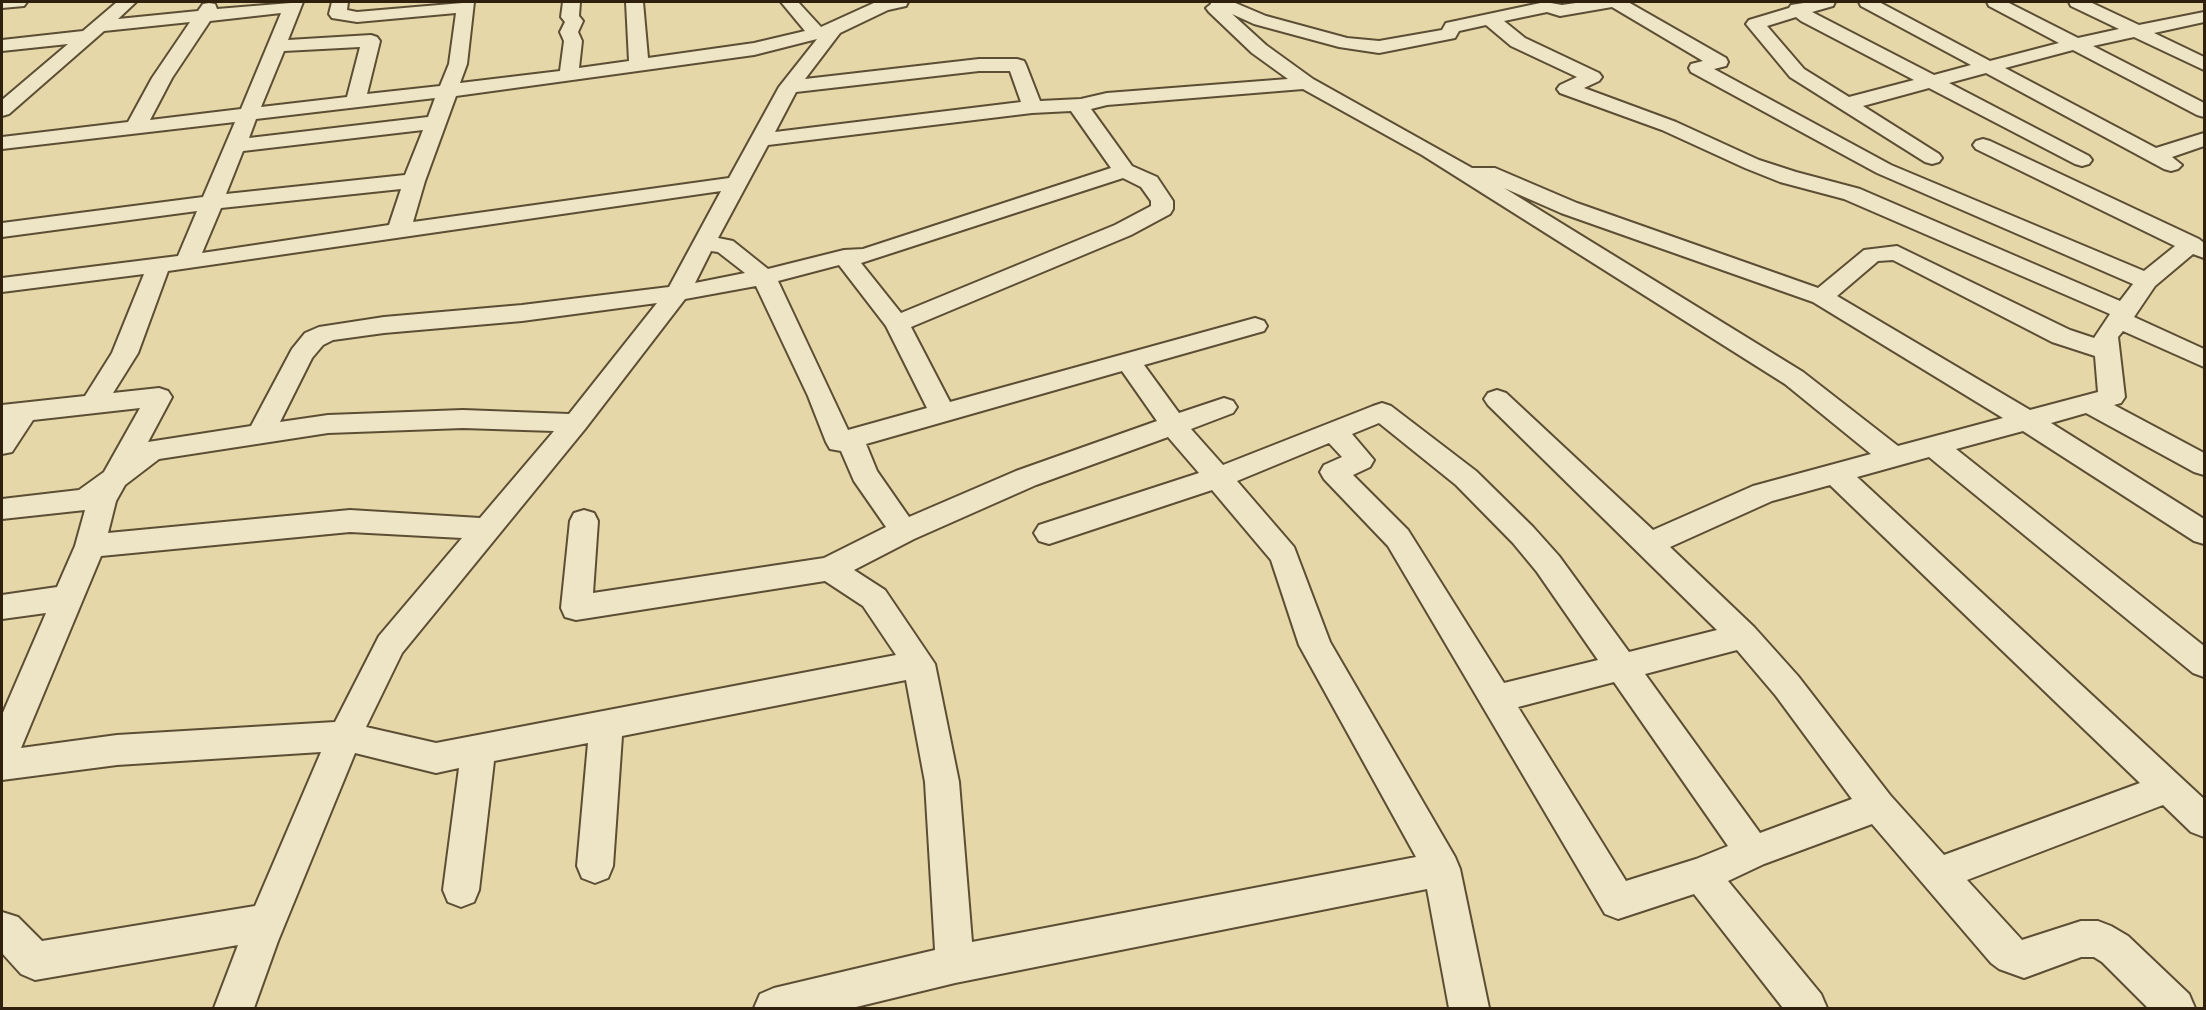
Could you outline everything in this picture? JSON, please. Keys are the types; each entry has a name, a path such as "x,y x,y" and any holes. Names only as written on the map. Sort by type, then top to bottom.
{"street":[{"path":"2,3 18,2"},
{"path":"2,110 127,2"},
{"path":"135,128 162,78 214,2"},
{"path":"340,2 338,14 357,17 465,4 458,64 414,181 399,230"},
{"path":"569,75 570,51 573,41 569,32 574,21 570,17 571,2"},
{"path":"634,2 639,65"},
{"path":"789,2 825,31"},
{"path":"2,143 355,102 754,49 825,31 882,6 900,2"},
{"path":"1208,2 1259,49 1306,83 1429,151 1794,378 1894,458"},
{"path":"1219,2 1260,20 1346,43 1379,47 1449,34 1452,27 1545,4 1560,12 1610,2"},
{"path":"1616,2 1719,62 1698,68 1884,169 2147,281"},
{"path":"1827,2 1797,9 1755,24 1797,73 1932,158"},
{"path":"1867,2 2163,160 2205,139"},
{"path":"1995,2 2205,111"},
{"path":"2077,2 2205,64"},
{"path":"2,45 294,4"},
{"path":"187,262 294,4"},
{"path":"2175,5 2204,18"},
{"path":"1797,9 1807,17 2082,160"},
{"path":"1847,104 2075,44 2204,18"},
{"path":"1490,19 1518,42 1592,77 1567,89 1669,126 1752,164 1788,177 1852,194 2122,316 2205,359"},
{"path":"234,1008 267,922 345,736 390,645 576,423 677,293 789,87 825,31"},
{"path":"277,46 371,41 355,102"},
{"path":"789,87 979,65 1017,65 1032,106"},
{"path":"760,140 1024,109 1032,106 1081,105 1107,99 1306,83"},
{"path":"897,324 1123,230 1162,209 1162,201 1149,182 1124,171 1081,111 1081,105"},
{"path":"236,146 437,122"},
{"path":"1983,145 2198,248"},
{"path":"1852,194 1884,169"},
{"path":"260,434 301,355 314,339 328,333 384,325 522,313 677,293 764,277 844,256 865,256 1124,171"},
{"path":"1468,175 1487,173 1569,208 1821,297 2028,421 2205,533"},
{"path":"2,230 212,202 414,181"},
{"path":"2,285 187,262 737,183"},
{"path":"704,243 725,246 764,277 821,396 840,442"},
{"path":"1649,544 1763,493 2112,397 2106,337 2147,281 2198,248"},
{"path":"1821,297 1872,255 1897,253 2061,336 2108,352"},
{"path":"844,256 897,324 943,413"},
{"path":"93,405 126,353 159,265"},
{"path":"904,531 864,474 850,439 1255,326"},
{"path":"1128,361 1173,425 1284,555 1315,645 1442,869 1469,1008"},
{"path":"2,445 12,414 159,397 102,501 90,546 2,753"},
{"path":"1497,399 1743,636 1787,686 1878,806 2004,950 2024,959 2082,939 2098,939 2115,948 2175,1008"},
{"path":"2089,403 2205,465"},
{"path":"584,521 576,608 830,569 904,531 1026,478 1224,407"},
{"path":"1049,533 1219,477 1382,412 1466,478 1523,535 1548,564 1753,852"},
{"path":"2,509 86,500 151,451 260,434 339,423 464,419 576,423"},
{"path":"1334,431 1360,460 1334,471 1398,538 1618,901 1701,875 1753,852 1878,806"},
{"path":"1935,447 2205,664"},
{"path":"1836,474 2205,821"},
{"path":"90,546 350,521 487,529"},
{"path":"830,569 874,598 919,664 942,783 955,964"},
{"path":"2,608 67,598"},
{"path":"1496,699 1743,636"},
{"path":"2,765 117,750 345,736 436,758 919,664"},
{"path":"595,866 606,726"},
{"path":"461,890 478,750"},
{"path":"1938,874 2168,788"},
{"path":"774,1008 955,964 1442,869"},
{"path":"1701,875 1807,1008"},
{"path":"2,930 5,930 35,961 267,922"}]}
